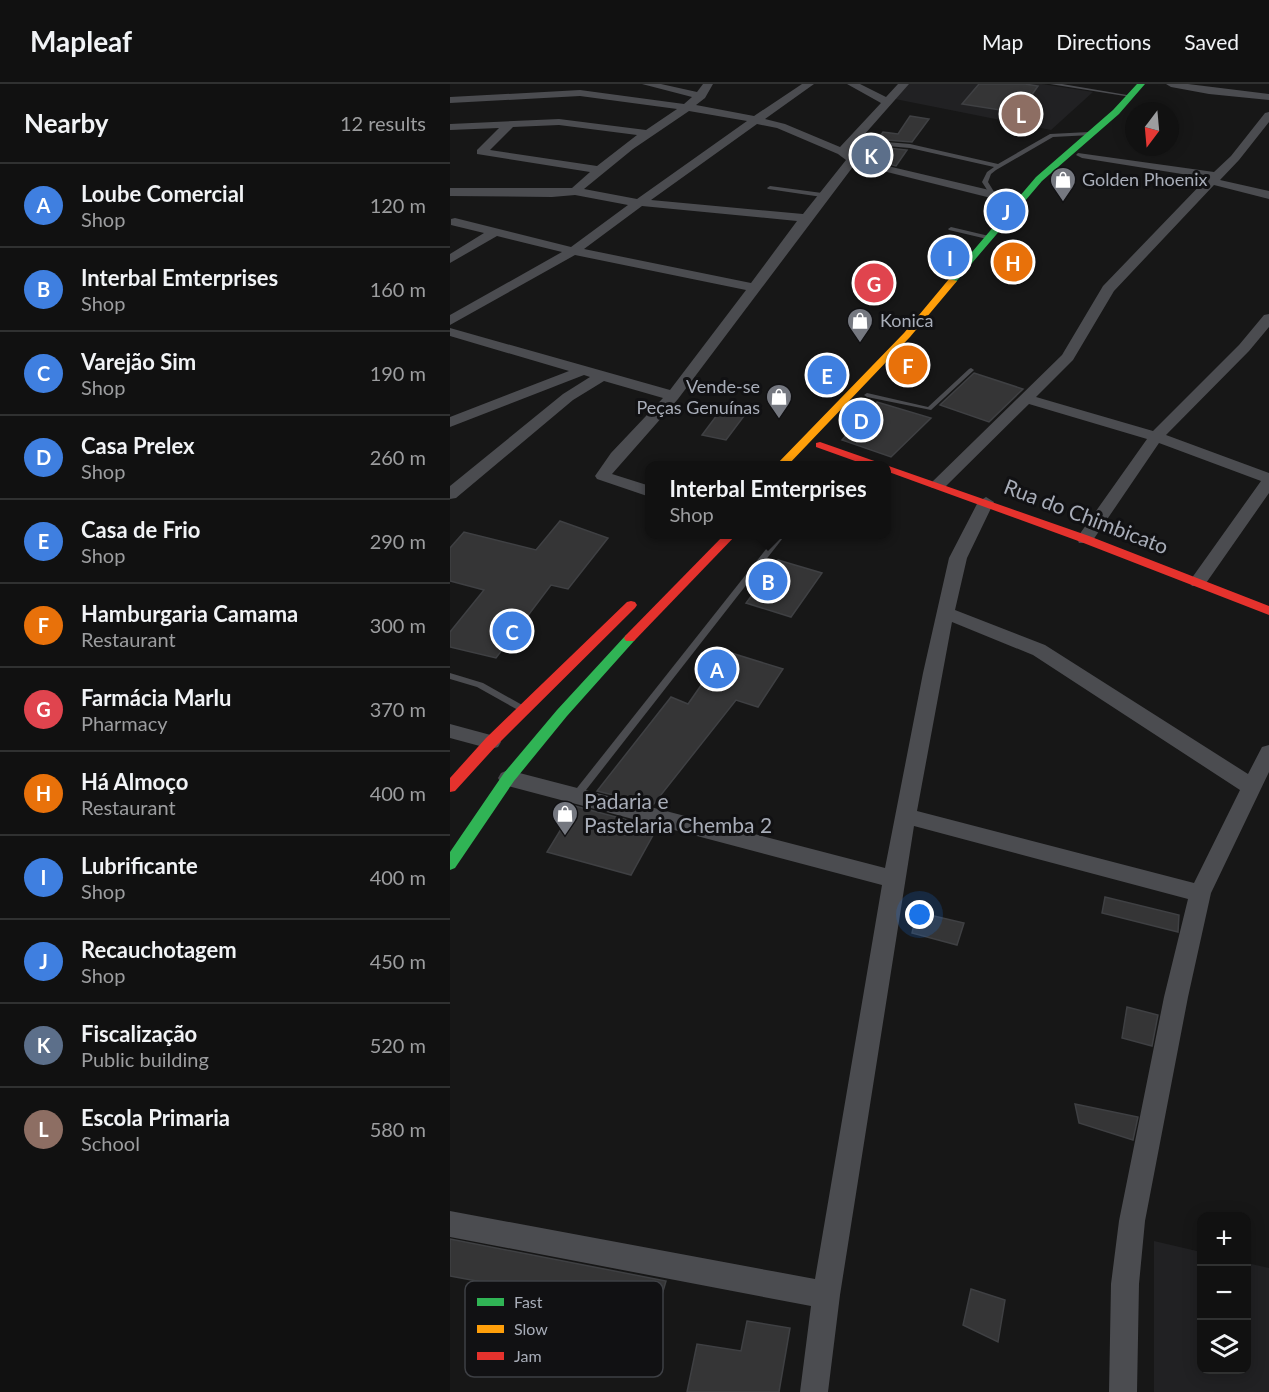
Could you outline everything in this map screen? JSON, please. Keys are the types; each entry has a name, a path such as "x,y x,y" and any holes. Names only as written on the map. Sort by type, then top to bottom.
{"main road":[{"path":"784,461 907,335 987,237 1039,179 1092,134 1141,84"},
{"path":"803,461 933,324 1031,203 1158,84"},
{"path":"820,445 869,461"},
{"name":"Rua do Chimbicato","path":"891,469 986,502 1269,611"},
{"path":"450,864 508,778 579,692 653,612 727,539"},
{"path":"450,787 523,709 640,597"}],"street":[{"path":"647,84 701,96"},
{"path":"575,191 647,133 687,108 701,96 708,84"},
{"path":"450,321 573,251 640,201 809,84"},
{"path":"852,84 888,102"},
{"path":"645,490 603,476 673,396 756,288 847,156 904,84"},
{"path":"1171,84 1209,91 1269,97"},
{"path":"450,100 580,93 723,112 781,126 847,156 1019,201"},
{"path":"938,485 1068,357 1108,289 1213,178 1235,158 1269,116"},
{"path":"450,127 559,122 647,133"},
{"path":"510,124 481,152 600,170"},
{"path":"1082,155 1213,178 1269,195"},
{"path":"450,192 575,191 640,201 805,218"},
{"path":"455,222 573,251 756,288"},
{"path":"450,259 495,232"},
{"path":"1084,539 1156,437 1266,327"},
{"path":"450,332 673,396"},
{"path":"450,422 581,371"},
{"path":"450,494 568,397 601,376"},
{"path":"1027,399 1156,437 1269,480 1198,582"},
{"path":"814,1392 826,1295 894,879 932,673 958,558 986,502"},
{"path":"946,613 1039,650 1252,787"},
{"path":"450,730 491,742"},
{"path":"1123,1392 1125,1284 1132,1221 1176,997 1200,893 1269,752"},
{"path":"508,778 894,879"},
{"path":"906,816 1200,893"},
{"path":"450,1224 826,1295"}],"lane":[{"path":"1052,84 1131,96"},
{"path":"993,195 986,187 986,178 999,166 1052,135 1092,134"},
{"path":"880,148 886,144 910,146 999,166"},
{"path":"770,188 822,195"},
{"path":"951,229 987,237"},
{"path":"867,395 929,409 971,370"},
{"path":"576,796 778,539"},
{"path":"450,676 480,685 523,709"}],"shaded area":[{"path":"908,84 1042,84 1093,92 1051,130 895,99"},
{"path":"1154,1241 1197,1251 1197,1374 1251,1374 1251,1264 1269,1268 1269,1392 1154,1392"}],"building":[{"path":"979,84 1038,86 1019,113 962,104"},
{"path":"910,116 929,119 912,142 886,140 875,147 879,152 888,148 907,150 896,166 864,158 883,132 898,134"},
{"path":"974,373 1023,389 989,422 940,405"},
{"path":"877,402 931,418 891,457 842,440"},
{"path":"720,411 744,416 726,440 702,435"},
{"path":"560,521 608,538 568,589 551,585 496,658 450,647 450,632 484,590 450,581 450,548 464,532 536,550"},
{"path":"778,560 822,573 791,617 746,603"},
{"path":"725,651 783,669 758,707 736,700 653,805 597,791 671,697 688,704"},
{"path":"575,806 657,828 631,875 547,852"},
{"path":"1105,897 1179,915 1178,932 1102,913"},
{"path":"917,912 964,923 957,945 912,933"},
{"path":"1127,1007 1158,1015 1152,1046 1122,1038"},
{"path":"1075,1104 1138,1117 1133,1140 1079,1123"},
{"path":"450,1239 666,1281 663,1291 663,1281 476,1281 450,1276"},
{"path":"971,1289 1005,1300 998,1342 963,1325"},
{"path":"747,1321 790,1328 779,1392 687,1392 697,1344 741,1351"}],"traffic: fast":[{"path":"952,281 1039,179 1116,112 1141,84"},
{"path":"450,864 509,777 562,713 630,638"}],"traffic: slow":[{"path":"785,461 907,335 952,281"}],"traffic: jam":[{"path":"820,445 866,461"},
{"path":"891,469 1085,539 1269,611"},
{"path":"630,638 727,539"},
{"path":"450,787 491,742 631,605"}],"place":[{"name":"Escola Primaria","path":"1021,114"},
{"name":"Fiscalização","path":"871,155"},
{"name":"Golden Phoenix","path":"1063,203"},
{"name":"Recauchotagem","path":"1006,211"},
{"name":"Lubrificante","path":"950,257"},
{"name":"Há Almoço","path":"1013,262"},
{"name":"Farmácia Marlu","path":"874,283"},
{"name":"Konica","path":"860,344"},
{"name":"Hamburgaria Camama","path":"908,365"},
{"name":"Casa de Frio","path":"827,375"},
{"name":"Vende-se Peças Genuínas","path":"779,420"},
{"name":"Casa Prelex","path":"861,420"},
{"name":"Interbal Emterprises","path":"768,581"},
{"name":"Varejão Sim","path":"512,631"},
{"name":"Loube Comercial","path":"717,669"},
{"name":"Padaria e Pastelaria Chemba 2","path":"565,837"}]}
